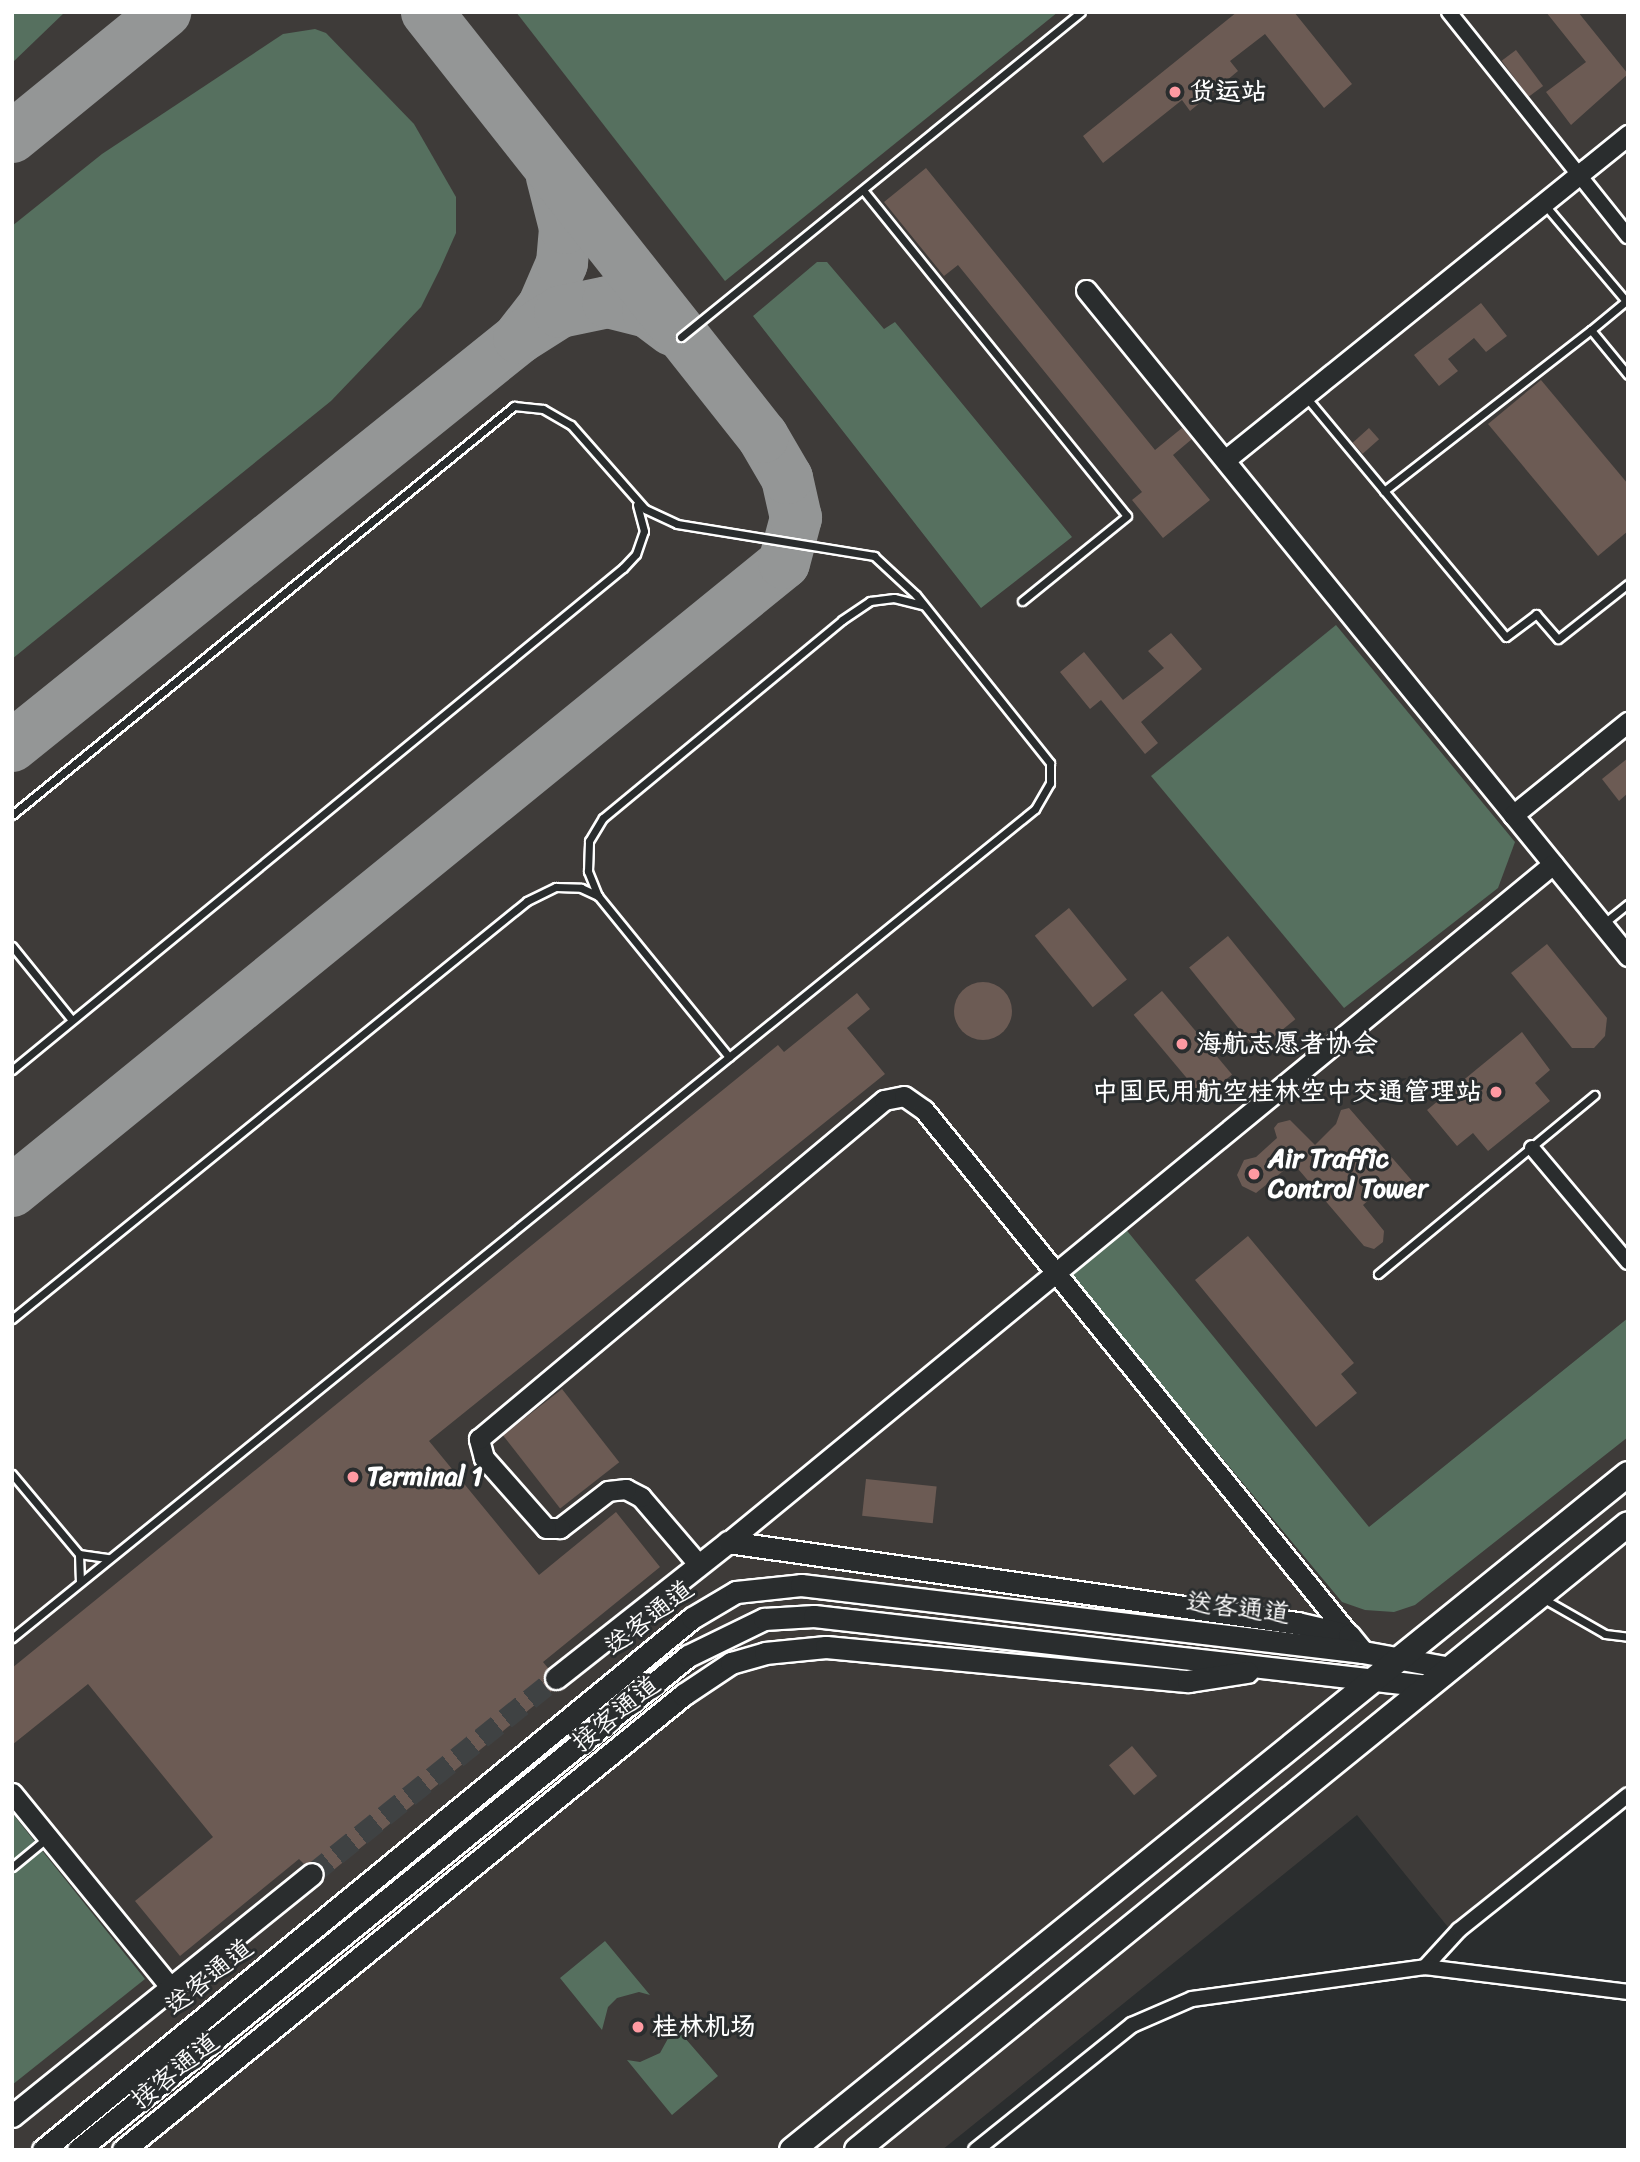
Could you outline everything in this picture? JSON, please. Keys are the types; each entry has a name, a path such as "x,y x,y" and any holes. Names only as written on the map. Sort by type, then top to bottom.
{"highway":[{"path":"792,2150 1628,1474"},
{"path":"856,2150 1628,1524"}],"main road":[{"path":"556,1678 728,1542 1297,1623 1349,1635 1363,1652"},
{"name":"送客通道","path":"43,2150 707,1606 736,1592 782,1585 1005,1607 1363,1652 1450,1668"},
{"name":"送客通道","path":"78,2150 688,1656 725,1634 764,1619 814,1616 1372,1683 1428,1686"},
{"name":"接客通道","path":"122,2150 683,1695 732,1663 765,1653 826,1647 1188,1681 1263,1669"},
{"path":"12,2116 312,1874"}],"street":[{"path":"1449,12 1628,236"},
{"path":"1224,460 1628,135"},
{"path":"1086,290 1628,956"},
{"path":"1513,815 1628,722"},
{"path":"728,1542 1553,864"},
{"path":"699,1565 641,1497 626,1489 611,1490 560,1528 546,1528 484,1458 480,1437 891,1097 915,1101 1349,1635"},
{"path":"1532,1148 1628,1262"},
{"path":"12,1793 172,1989"},
{"path":"1425,1967 1460,1930 1628,1795"},
{"path":"976,2150 1132,2025 1192,1999 1425,1967 1628,1992"}],"lane":[{"path":"681,337 1081,12"},
{"path":"863,190 1127,516 1022,601"},
{"path":"1384,491 1626,301 1543,203"},
{"path":"1591,330 1628,375"},
{"path":"1305,395 1506,637 1536,614 1558,639 1628,584"},
{"path":"12,815 514,406 543,409 571,425 645,509 677,524 874,556 924,606 1038,744 1050,763 1050,783 1035,809 12,1637"},
{"path":"12,1070 623,568 636,554 643,531 642,513 629,492"},
{"path":"729,1057 598,896 588,872 589,841 603,818 870,601 894,598 924,606"},
{"path":"12,1319 527,901 556,887 581,888 598,896"},
{"path":"1602,925 1628,904"},
{"path":"12,946 72,1020"},
{"path":"1378,1274 1594,1095"},
{"path":"12,1474 79,1554 80,1582"},
{"path":"79,1554 110,1558"},
{"path":"1541,1597 1605,1634 1628,1637"},
{"path":"12,1867 49,1837"}],"shaded area":[{"path":"12,12 1628,12 1628,1791 1452,1932 1357,1815 942,2150 12,2150"}],"green space":[{"path":"12,12 65,12 12,63"},
{"path":"516,12 1058,12 725,281"},
{"path":"315,29 326,33 414,124 456,197 456,233 440,269 421,307 331,401 12,659 12,226 102,154 283,34"},
{"path":"817,262 827,262 884,329 895,322 1072,537 981,608 753,316"},
{"path":"1336,625 1515,842 1498,888 1344,1008 1151,776"},
{"path":"1124,1227 1369,1527 1628,1318 1628,1437 1415,1605 1394,1612 1365,1610 1342,1602 1069,1274"},
{"path":"12,1813 145,1979 12,2085"},
{"path":"605,1941 650,1995 639,1992 617,1998 608,2007 602,2030 560,1978"},
{"path":"671,2022 718,2076 672,2115 627,2060 640,2062 660,2053 671,2033"}],"building":[{"name":"货运站","path":"1237,12 1294,12 1352,84 1324,108 1265,34 1230,61 1238,71 1190,111 1182,100 1103,163 1083,136"},
{"path":"1546,12 1578,12 1628,74 1571,125 1546,92 1586,62"},
{"path":"1516,50 1543,86 1529,97 1502,61"},
{"path":"926,168 1155,450 1182,428 1192,439 1173,455 1210,500 1163,538 1132,500 1142,492 958,265 944,276 884,202"},
{"path":"1481,303 1507,336 1486,352 1474,338 1448,359 1458,371 1439,386 1414,355"},
{"path":"1541,380 1628,484 1628,531 1598,556 1488,424"},
{"path":"1369,428 1379,439 1363,454 1353,443"},
{"path":"1171,633 1202,669 1141,722 1158,743 1145,754 1101,700 1090,709 1060,672 1084,652 1123,700 1164,668 1148,651"},
{"path":"1628,758 1628,793 1619,801 1602,779"},
{"path":"1069,908 1127,979 1093,1007 1035,936"},
{"path":"1228,936 1295,1019 1256,1051 1189,967"},
{"path":"1547,944 1607,1018 1605,1036 1594,1048 1572,1048 1511,973"},
{"path":"977,982 989,982 1004,990 1012,1005 1012,1017 1004,1032 989,1040 977,1040 962,1032 954,1017 954,1005 962,990"},
{"name":"海航志愿者协会","path":"1162,991 1232,1074 1204,1098 1134,1015"},
{"name":"Terminal 1","path":"857,993 870,1009 847,1028 885,1074 429,1441 539,1575 616,1512 660,1567 543,1662 548,1668 543,1681 553,1690 325,1877 317,1862 304,1864 299,1859 180,1956 135,1901 213,1837 88,1684 12,1745 12,1668 778,1045 784,1052"},
{"path":"1522,1032 1550,1070 1535,1083 1550,1101 1488,1151 1473,1133 1457,1146 1427,1110"},
{"path":"1349,1108 1414,1183 1406,1198 1397,1197 1386,1185 1363,1205 1384,1231 1383,1242 1374,1249 1364,1246 1293,1163 1256,1193 1242,1186 1237,1175 1244,1160 1256,1157 1277,1138 1274,1128 1278,1123 1290,1120 1315,1145 1336,1124 1341,1110"},
{"path":"1248,1236 1354,1363 1341,1374 1357,1393 1316,1427 1195,1280"},
{"path":"562,1389 619,1462 560,1508 503,1435"},
{"path":"866,1479 937,1486 933,1523 862,1516"},
{"path":"1132,1746 1157,1776 1134,1795 1109,1765"}],"taxiway":[{"path":"12,137 165,12"},
{"path":"12,1191 784,563 796,518 787,478 763,437 427,12"},
{"path":"521,335 543,307 562,263 565,228 552,177"},
{"path":"12,746 519,338 560,312 608,302 648,312 672,330"}],"tunnel":[{"path":"312,1874 556,1678"}],"place":[{"name":"货运站","path":"1175,92"},
{"name":"海航志愿者协会","path":"1182,1044"},
{"name":"中国民用航空桂林空中交通管理站","path":"1496,1092"},
{"name":"Air Traffic Control Tower","path":"1254,1174"},
{"name":"Terminal 1","path":"353,1477"},
{"name":"桂林机场","path":"638,2027"}]}
